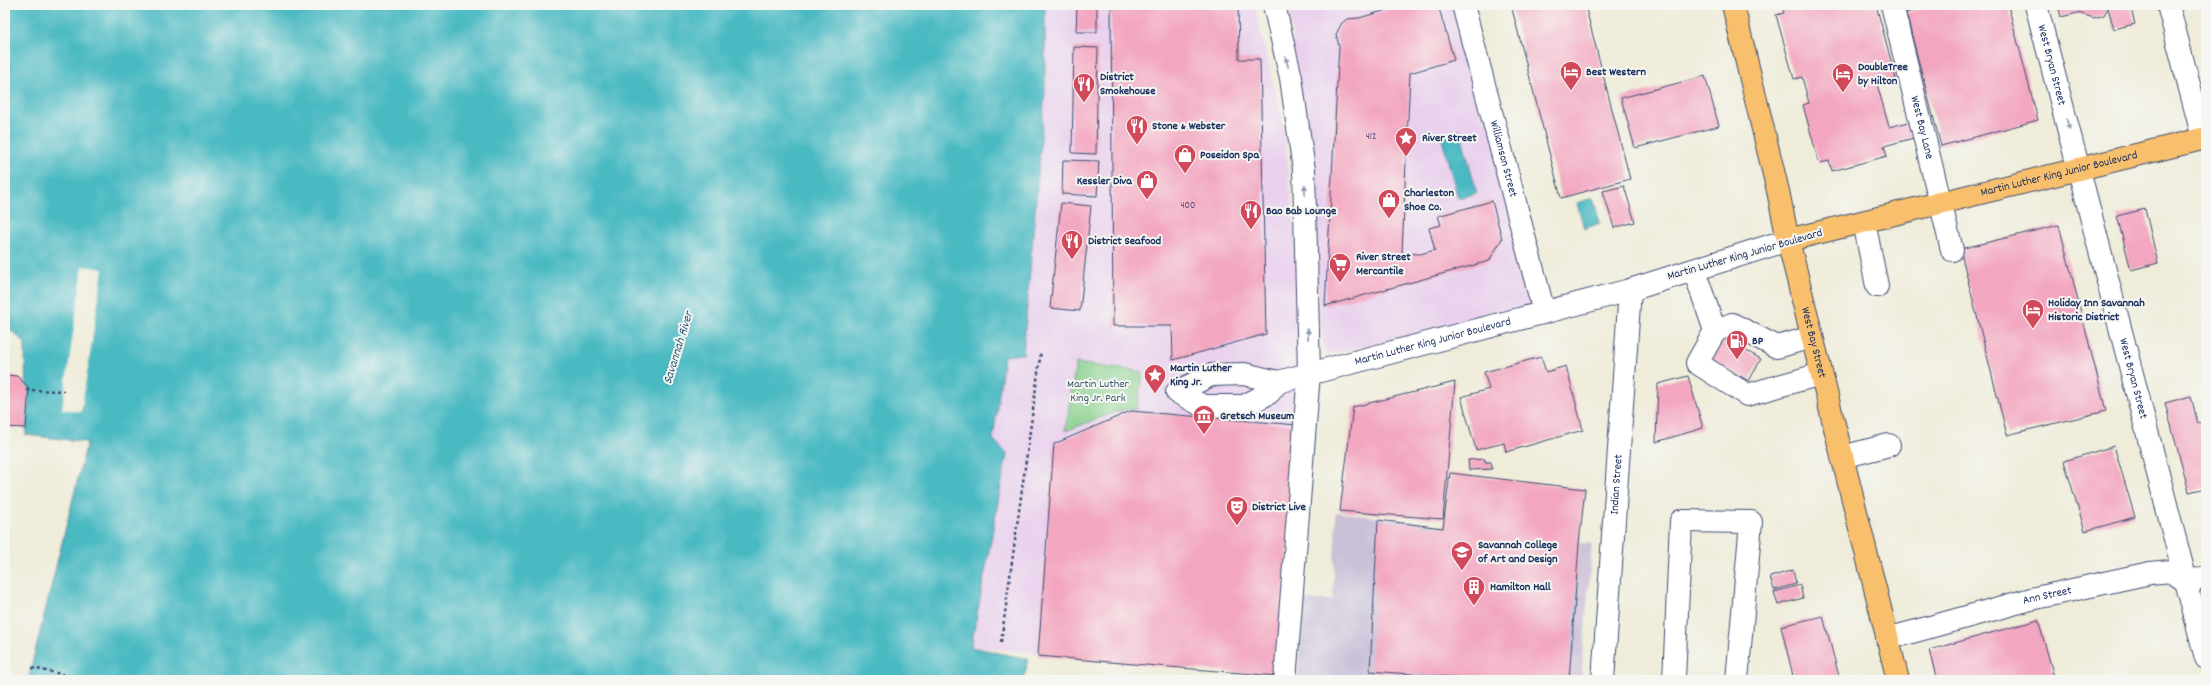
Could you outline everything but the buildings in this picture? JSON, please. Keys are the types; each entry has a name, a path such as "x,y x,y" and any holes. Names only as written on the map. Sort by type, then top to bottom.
{"main road":[{"name":"West Bay Street","path":"1733,5 1778,191 1788,240 1898,680"},
{"name":"Martin Luther King Junior Boulevard","path":"1788,240 2205,138"}],"street":[{"path":"1274,5 1291,78 1304,170 1309,373 1285,680"},
{"name":"Williamson Street","path":"1463,5 1544,312"},
{"name":"West Bay Lane","path":"1892,5 1942,203 1952,250"},
{"name":"West Bryan Street","path":"2036,5 2079,169 2196,579 2206,658"},
{"path":"2168,5 2205,138"},
{"path":"1864,222 1877,286"},
{"name":"Martin Luther King Junior Boulevard","path":"1278,382 1630,290 1788,240"},
{"path":"1694,270 1715,331"},
{"name":"Indian Street","path":"1604,680 1630,290"},
{"path":"1812,337 1777,347 1732,324 1715,331 1697,363 1747,395 1821,374"},
{"path":"1842,457 1888,445"},
{"path":"1674,680 1681,521 1750,522 1737,680"},
{"name":"Ann Street","path":"1887,639 2031,599 2150,573 2171,571 2196,579"}],"path":[{"path":"1001,642 1041,351"},
{"path":"26,390 64,391"},
{"path":"32,668 90,680"}],"shaded area":[{"path":"1045,5 1254,5 1284,127 1309,373 1269,673 971,647 1007,455 993,439 1004,355 1023,353 1045,91"},
{"name":"River Street","path":"1289,5 1469,5 1544,312 1324,355"},
{"name":"Savannah College of Art and Design","path":"1336,512 1592,544 1581,680 1297,680 1304,600 1333,600"}],"green space":[{"name":"Martin Luther King Jr. Park","path":"1076,363 1143,372 1137,409 1121,410 1065,431"}],"water":[{"name":"Savannah River","path":"5,5 1045,5 1045,91 1023,354 1004,356 993,439 1007,454 971,647 1028,659 1024,680 28,680 87,442 26,435 25,343 12,331 5,333"},
{"path":"1460,130 1477,193 1458,198 1441,136"},
{"path":"1593,198 1600,223 1584,229 1577,203"}],"pier":[{"path":"83,266 103,269 81,412 62,409"}],"place":[{"name":"Best Western","path":"1571,92"},
{"name":"DoubleTree by Hilton","path":"1843,94"},
{"name":"District Smokehouse","path":"1084,104"},
{"name":"Stone & Webster","path":"1137,146"},
{"name":"River Street","path":"1406,158"},
{"name":"Poseidon Spa","path":"1185,174"},
{"name":"Kessler Diva","path":"1147,200"},
{"name":"Charleston Shoe Co.","path":"1389,220"},
{"name":"Bao Bab Lounge","path":"1251,230"},
{"name":"District Seafood","path":"1072,260"},
{"name":"River Street Mercantile","path":"1340,284"},
{"name":"Holiday Inn Savannah Historic District","path":"2033,330"},
{"name":"BP","path":"1737,360"},
{"name":"Martin Luther King Jr.","path":"1155,394"},
{"name":"Gretsch Museum","path":"1204,436"},
{"name":"District Live","path":"1237,526"},
{"name":"Savannah College of Art and Design","path":"1462,572"},
{"name":"Hamilton Hall","path":"1474,606"}]}
